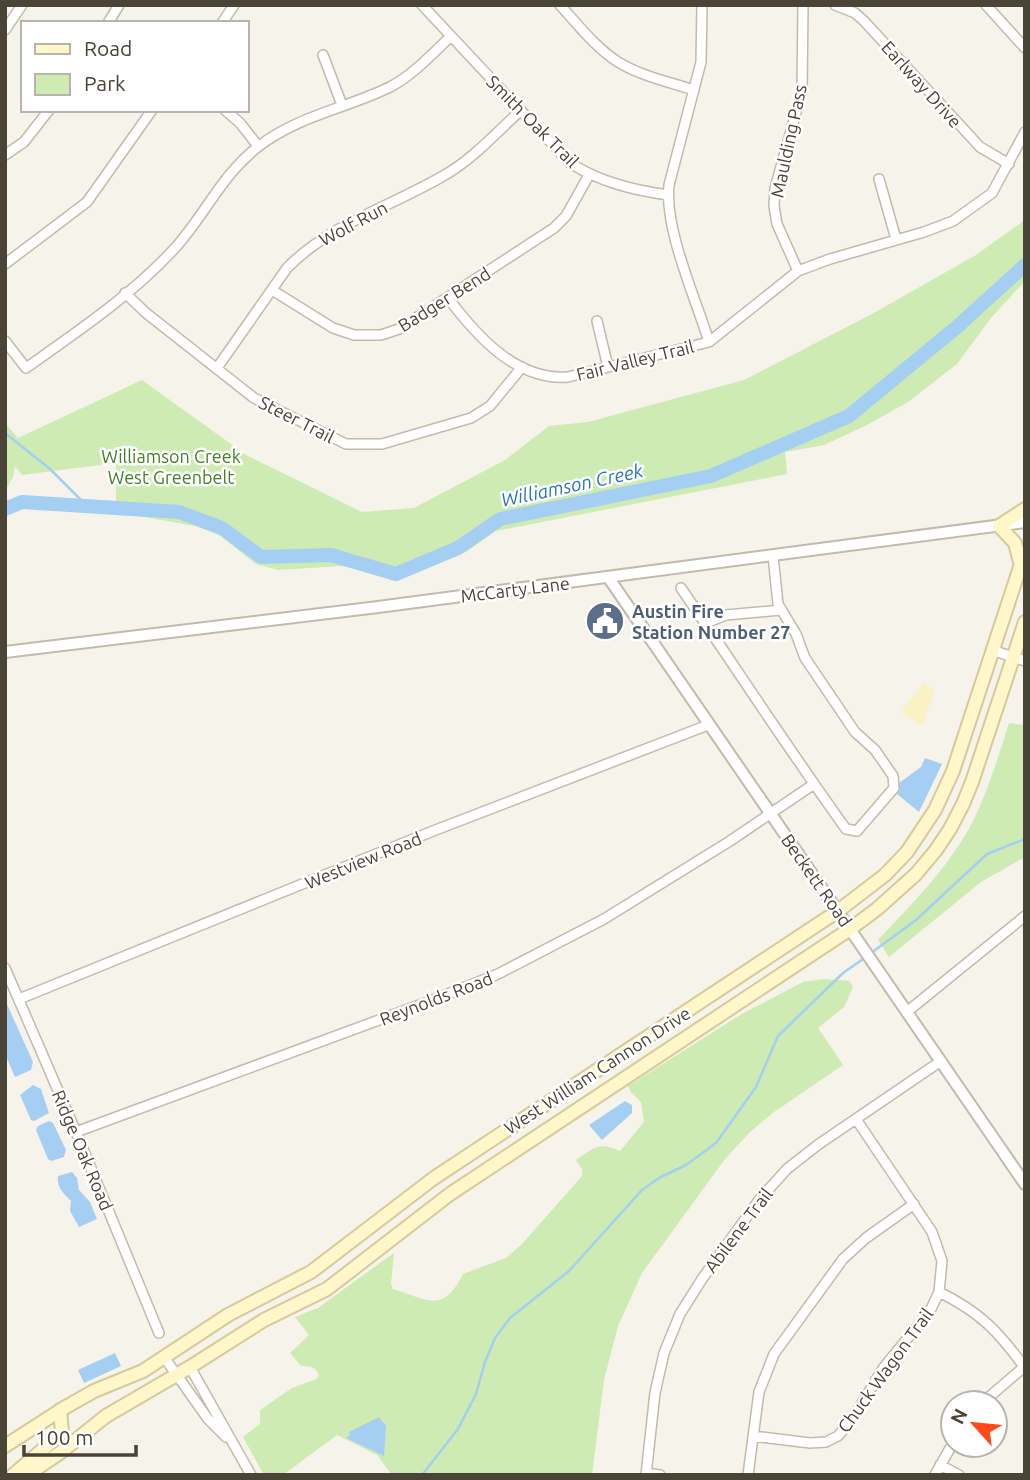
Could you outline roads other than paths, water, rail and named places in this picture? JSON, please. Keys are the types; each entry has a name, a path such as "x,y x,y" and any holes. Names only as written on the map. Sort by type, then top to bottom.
{"main road":[{"path":"1020,568 1018,549 999,526 1025,509"},
{"name":"West William Cannon Drive","path":"5,1446 60,1410 94,1391 144,1371 228,1315 311,1272 434,1178 838,911 885,875 906,852 935,810 953,771 1025,552"},
{"name":"West William Cannon Drive","path":"27,1475 106,1416 264,1320 327,1289 450,1194 877,909 916,874 950,829 964,804 1019,659 1025,622"},
{"path":"13,1475 62,1433 60,1410"}],"street":[{"path":"5,30 22,5"},
{"path":"109,21 119,5"},
{"path":"223,21 234,5"},
{"name":"Smith Oak Trail","path":"422,5 570,163 612,183 668,195"},
{"path":"560,5 599,47 620,63 639,73 694,90"},
{"path":"702,5 701,62 668,195 672,228 709,342"},
{"name":"Maulding Pass","path":"798,271 777,224 774,206 775,188 802,91 803,5"},
{"name":"Earlway Drive","path":"835,5 855,13 864,21 980,147 1009,164"},
{"path":"986,5 1025,48"},
{"path":"5,341 26,368 96,318 175,248 217,188 258,146 296,123 387,89 402,80 451,36"},
{"path":"323,55 342,105"},
{"name":"Wolf Run","path":"217,369 286,268 311,246 325,236 445,176 520,111"},
{"path":"5,155 24,142 47,112"},
{"path":"5,264 88,202 151,112"},
{"path":"227,112 258,146"},
{"name":"Fair Valley Trail","path":"448,298 474,331 522,368 557,377 709,342 798,271 940,227 967,212 992,193 1025,132"},
{"name":"Badger Bend","path":"272,289 333,328 354,335 365,337 399,329 562,222 589,174"},
{"path":"879,179 896,240"},
{"name":"Steer Trail","path":"125,293 146,313 254,398 346,444 382,444 471,418 490,406 522,368"},
{"path":"597,321 608,367"},
{"name":"McCarty Lane","path":"5,652 1025,523"},
{"path":"681,587 754,699 846,829 860,829 895,784 893,776 875,750 855,732 805,658 796,635 780,610 775,556"},
{"name":"Beckett Road","path":"608,577 1024,1181"},
{"path":"706,623 726,615 780,610"},
{"path":"992,650 1019,659"},
{"name":"Westview Road","path":"19,999 433,831 708,724"},
{"name":"Reynolds Road","path":"76,1132 498,974 604,919 771,814 812,781"},
{"path":"908,1012 1025,916"},
{"name":"Ridge Oak Road","path":"5,968 159,1333"},
{"name":"Abilene Trail","path":"646,1474 660,1366 668,1340 686,1302 767,1189 797,1159 941,1060"},
{"name":"Chuck Wagon Trail","path":"753,1436 810,1443 826,1442 838,1436 851,1421 884,1367 930,1311 939,1292 942,1269 932,1232 856,1119"},
{"path":"748,1475 763,1378 780,1343 843,1259 866,1238 914,1205"},
{"path":"939,1292 988,1322 1024,1368 999,1389"},
{"path":"164,1357 208,1419 234,1446"},
{"path":"190,1367 251,1475"},
{"path":"935,1475 944,1459"},
{"path":"940,1465 959,1475"},
{"path":"646,1474 660,1475"}],"water":[{"path":"925,758 942,764 919,812 897,794 900,790 899,783 921,767"},
{"path":"5,1000 33,1062 31,1070 15,1077 5,1054"},
{"path":"33,1085 41,1089 49,1113 34,1121 31,1120 20,1095"},
{"path":"625,1101 632,1105 632,1113 602,1140 589,1125"},
{"path":"49,1121 53,1123 66,1150 64,1157 51,1161 36,1130 38,1126"},
{"path":"72,1172 77,1178 79,1190 90,1202 97,1219 79,1227 70,1211 71,1201 58,1184 58,1176"},
{"path":"115,1353 121,1366 84,1383 78,1370"},
{"path":"379,1417 386,1426 384,1456 346,1438 350,1435 349,1432"}],"waterway":[{"name":"Williamson Creek","path":"5,509 22,502 179,512 222,528 261,557 331,555 396,574 458,548 500,519 711,476 849,416 958,326 1025,265"},
{"path":"5,433 50,469 86,505"},
{"path":"871,953 916,920 987,854 1025,839"},
{"path":"422,1475 458,1429 476,1394 495,1338 510,1318 569,1271 642,1190 686,1165 716,1143 756,1087 778,1036 843,973 866,957"}],"place":[{"name":"Austin Fire Station Number 27","path":"605,621"}],"park label":[{"name":"Williamson Creek West Greenbelt","path":"171,466"}]}
